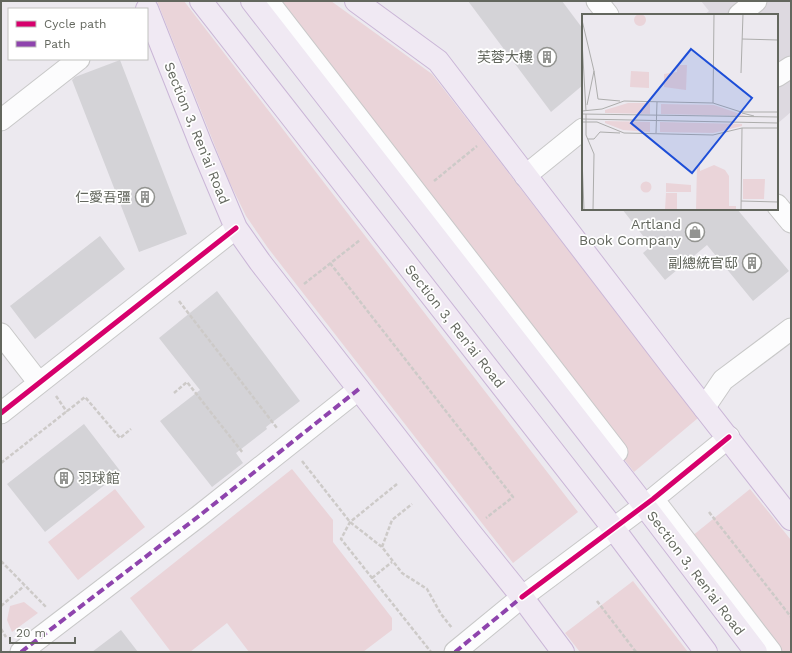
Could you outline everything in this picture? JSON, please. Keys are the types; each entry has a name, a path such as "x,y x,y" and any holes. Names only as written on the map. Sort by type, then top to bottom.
{"main road":[{"name":"Section 3, Ren’ai Road","path":"201,1 613,528 706,652"},
{"name":"Section 3, Ren’ai Road","path":"252,1 648,502 756,652"},
{"path":"356,1 438,62 791,519"},
{"name":"Section 3, Ren’ai Road","path":"148,13 236,228 260,262 522,597 563,652"}],"street":[{"path":"268,1 648,502 771,652"},
{"path":"597,1 607,14"},
{"path":"740,14 756,1"},
{"path":"4,113 78,60"},
{"path":"778,76 791,67"},
{"path":"525,176 582,130"},
{"path":"778,206 791,222"},
{"path":"1,413 46,387 236,228"},
{"path":"704,408 724,380 791,329"},
{"path":"1,334 46,387"},
{"path":"20,652 257,471 359,389"},
{"path":"460,648 522,597 648,502 729,438"}],"path":[{"path":"429,184 479,144"},
{"path":"302,285 362,238"},
{"path":"330,263 513,497 469,531"},
{"path":"178,299 350,522 382,547 392,562 402,573 427,589 460,648"},
{"path":"174,393 187,382 257,471"},
{"path":"46,387 68,412"},
{"path":"1,463 68,412 85,397 120,438 131,429"},
{"path":"397,484 350,522 341,539 431,652"},
{"path":"382,547 392,520 412,504"},
{"path":"709,512 791,617"},
{"path":"1,561 24,586 61,621"},
{"path":"372,578 392,562"},
{"path":"1,606 24,586"},
{"path":"597,601 636,652"}],"shaded area":[{"path":"157,1 184,1 578,512 513,563 268,248 246,216 229,181"},
{"path":"267,1 331,1 432,74 698,418 634,472"},
{"path":"701,1 791,1 791,112 778,123 778,14 705,14 709,11"},
{"path":"292,469 333,520 333,542 392,618 392,630 363,652 249,652 227,623 190,652 171,652 130,598"},
{"path":"115,489 145,527 78,580 48,542"},
{"path":"750,489 791,540 791,652 772,652 686,541"},
{"path":"633,581 688,652 580,652 565,633"},
{"path":"24,602 38,613 12,632 7,620 10,606"}],"building":[{"name":"芙蓉大樓","path":"468,1 562,1 582,28 582,86 551,112"},
{"path":"120,60 187,234 139,252 72,80 75,77"},
{"path":"623,210 738,210 789,271 753,301 707,245 665,280 643,253 651,246"},
{"path":"100,236 125,269 35,339 10,306"},
{"path":"217,291 300,401 266,427 267,429 236,453 243,463 212,487 160,421 200,390 159,338"},
{"name":"羽球館","path":"84,424 121,472 45,532 7,484"},
{"path":"121,630 138,652 92,652"}],"marked path":[{"path":"21,652 199,516 359,389"},
{"path":"455,652 522,597"}],"cycle path":[{"path":"1,413 236,228"},
{"path":"522,597 653,499 729,437"}],"place":[{"name":"芙蓉大樓","path":"547,57"},
{"name":"仁愛吾彊","path":"145,197"},
{"name":"Artland Book Company","path":"695,232"},
{"name":"副總統官邸","path":"752,263"},
{"name":"羽球館","path":"64,478"}]}
